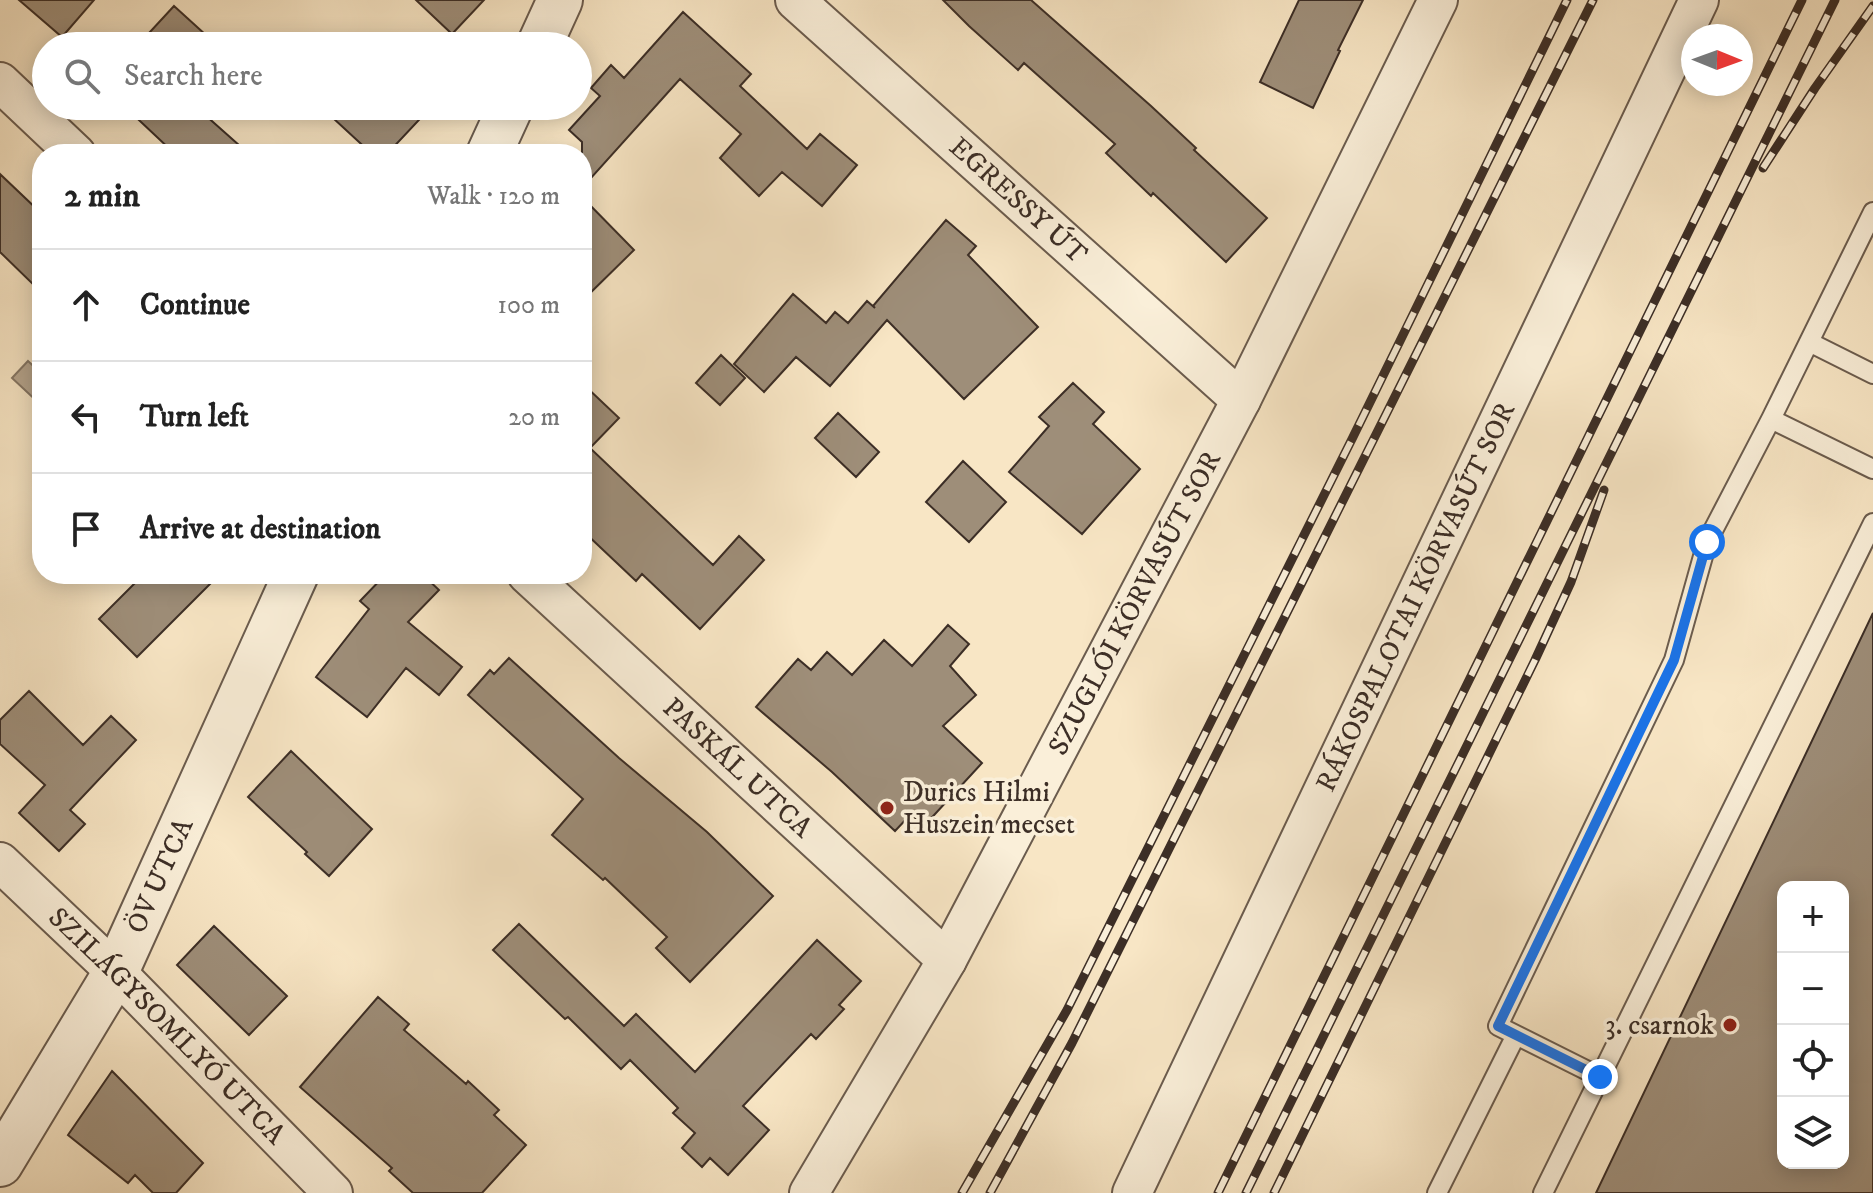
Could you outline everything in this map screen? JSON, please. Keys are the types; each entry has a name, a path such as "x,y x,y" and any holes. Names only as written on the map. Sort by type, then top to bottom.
{"street":[{"path":"545,32 560,0"},
{"name":"EGRESSY ÚT","path":"795,0 1241,400"},
{"name":"SZUGLÓI KÖRVASÚT SOR","path":"809,1193 947,960 1241,400 1438,0"},
{"name":"RÁKOSPALOTAI KÖRVASÚT SOR","path":"1132,1193 1699,0"},
{"path":"0,82 32,112"},
{"path":"40,120 65,144"},
{"path":"494,144 505,120"},
{"name":"ÖV UTCA","path":"0,1164 116,972 291,584"},
{"name":"PASKÁL UTCA","path":"538,584 947,960"},
{"name":"SZILÁGYSOMLYÓ UTCA","path":"0,862 116,972 333,1193"}],"lane":[{"path":"1600,1077 1498,1026 1674,660 1707,542 1873,212"},
{"path":"1809,342 1873,374"},
{"path":"1771,419 1873,469"},
{"path":"1543,1193 1873,523"},
{"path":"1437,1193 1516,1035"}],"shaded area":[{"path":"28,361 32,365 32,397 12,378"}],"building":[{"path":"19,0 94,0 66,32 56,32"},
{"path":"416,0 484,0 454,32 450,32"},
{"path":"943,0 1031,0 1151,106 1267,218 1226,262 1106,153 1115,144 1024,63 1018,70"},
{"path":"1299,0 1363,0 1313,108 1260,82"},
{"path":"174,6 203,32 150,32"},
{"path":"683,12 751,74 740,86 807,149 820,134 857,165 822,206 782,172 759,196 720,158 741,134 680,79 592,177 592,144 582,144 569,130 578,120 592,120 592,105 600,96 592,87 611,65 624,78"},
{"path":"139,120 211,120 238,144 164,144"},
{"path":"335,120 419,120 396,144 361,144"},
{"path":"0,174 32,204 32,283 0,252"},
{"path":"592,207 634,250 592,291"},
{"path":"946,220 976,246 968,255 1038,327 964,399 887,320 830,386 796,357 764,392 734,364 793,294 826,323 835,312 848,323 867,301 875,308 873,306"},
{"path":"721,355 745,378 720,405 696,383"},
{"path":"1073,383 1104,412 1093,424 1140,469 1082,534 1009,472 1049,426 1039,417"},
{"path":"592,392 619,418 592,446"},
{"path":"838,413 879,452 856,477 815,438"},
{"path":"592,450 713,565 739,536 764,560 700,629 642,574 636,581 592,539"},
{"path":"963,461 1006,502 969,542 926,502"},
{"path":"134,584 210,584 137,657 99,619"},
{"path":"376,584 433,584 439,590 408,622 462,667 439,695 406,668 367,717 316,677 369,609 360,601"},
{"name":"3. csarnok","path":"1873,613 1873,1193 1596,1193"},
{"path":"948,625 969,644 950,666 976,695 943,726 982,763 924,826 911,814 895,831 756,707 798,659 811,670 827,652 852,675 884,640 912,666"},
{"path":"509,658 619,758 707,832 773,896 690,982 656,948 667,937 605,878 603,880 552,835 583,799 468,695 490,670 494,674"},
{"path":"29,691 83,745 111,716 136,740 70,810 85,824 59,851 19,813 45,785 0,744 0,720"},
{"path":"291,751 372,829 329,876 248,797"},
{"path":"519,924 624,1026 636,1014 695,1072 817,940 861,981 839,1005 844,1009 816,1039 811,1034 743,1106 769,1130 728,1175 710,1158 702,1167 682,1148 695,1133 673,1113 678,1108 630,1060 621,1069 493,950"},
{"path":"214,926 287,996 249,1035 177,965"},
{"path":"378,997 409,1024 404,1030 499,1110 494,1115 526,1145 482,1193 413,1193 389,1171 392,1168 300,1087"},
{"path":"112,1071 203,1163 176,1193 153,1193 135,1175 128,1183 68,1135"}],"railway":[{"path":"962,1193 1067,1010 1567,0"},
{"path":"990,1193 1072,1043 1593,0"},
{"path":"1218,1193 1802,0"},
{"path":"1246,1193 1835,0"},
{"path":"1763,168 1873,6"},
{"path":"1274,1193 1535,660 1571,582 1604,490"}],"place":[{"name":"Durics Hilmi Huszein mecset","path":"887,808"},
{"name":"3. csarnok","path":"1730,1025"}],"route":[{"path":"1600,1077 1498,1026 1674,660 1707,542"}]}
